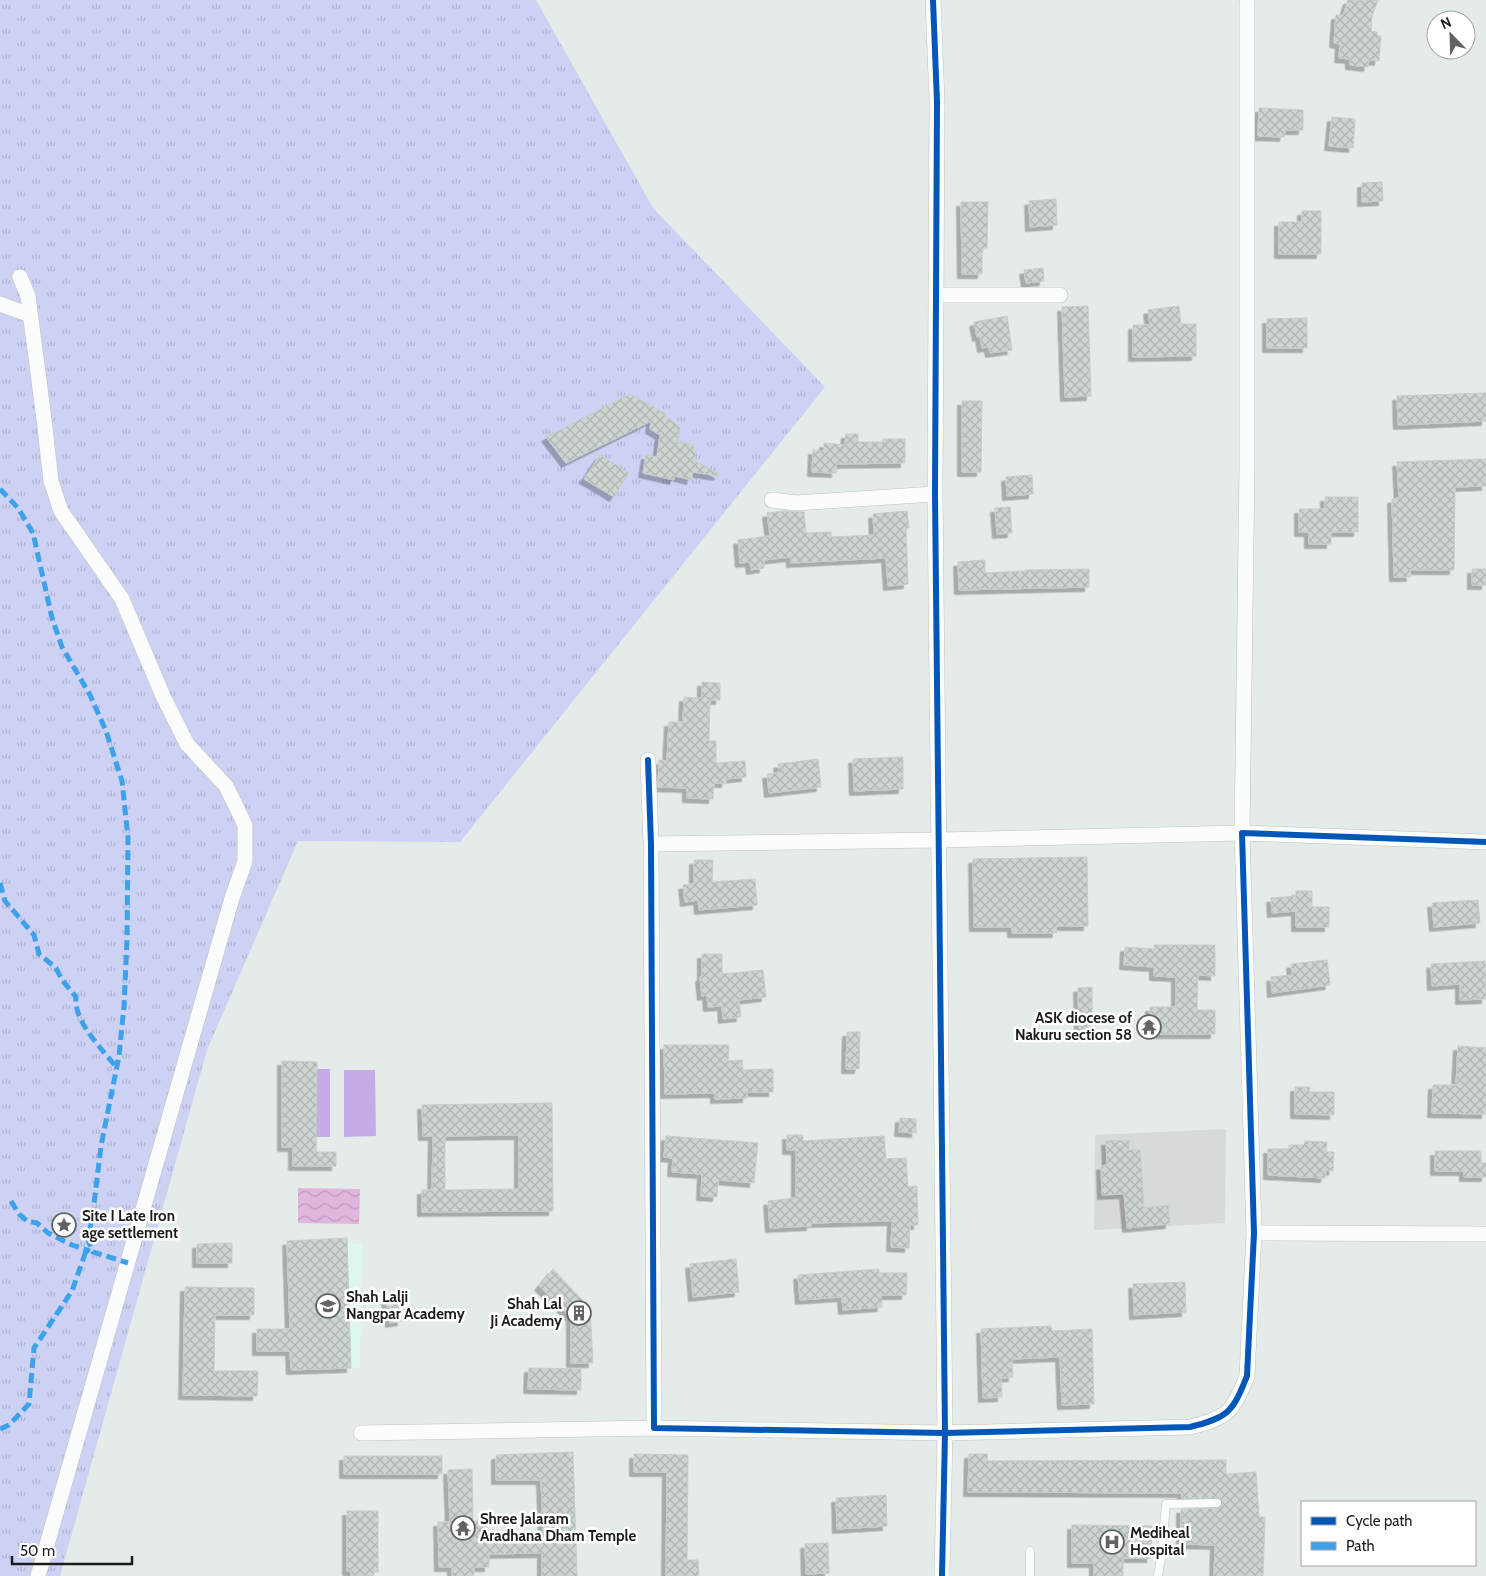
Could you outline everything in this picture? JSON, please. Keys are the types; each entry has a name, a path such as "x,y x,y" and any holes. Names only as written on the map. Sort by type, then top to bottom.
{"street":[{"path":"933,0 937,102 935,494 945,1432 942,1576"},
{"path":"361,1433 654,1428 945,1432 1190,1427 1209,1422 1227,1412 1237,1397 1247,1376 1254,1233 1242,833 1247,468 1247,3"},
{"path":"20,277 28,296 51,481 62,511 122,599 163,696 187,744 226,786 245,825 244,861 38,1576"},
{"path":"936,295 1060,295"},
{"path":"0,304 30,315"},
{"path":"772,500 796,503 935,494"},
{"path":"648,760 651,844 654,1428"},
{"path":"651,844 1242,833 1486,842"},
{"path":"1254,1233 1486,1234"}],"lane":[{"path":"1158,1576 1162,1558 1166,1504 1217,1504"},
{"path":"1030,1551 1030,1576"}],"shaded area":[{"path":"297,1069 330,1069 330,1137 297,1137"},
{"path":"344,1070 375,1070 376,1136 344,1137"},
{"path":"1226,1129 1225,1223 1094,1230 1095,1135"},
{"name":"Shah Lalji Nangpar Academy","path":"295,1243 362,1244 360,1368 293,1368"}],"green space":[{"path":"0,0 536,0 653,208 825,387 460,842 298,841 207,1050 60,1576 0,1576"}],"water":[{"path":"298,1188 360,1189 359,1224 298,1223"}],"building":[{"path":"1348,0 1378,0 1372,16 1371,31 1377,32 1377,35 1381,36 1379,61 1369,60 1368,67 1350,65 1350,59 1339,58 1340,44 1334,43 1336,15 1343,15"},
{"path":"1259,108 1303,110 1303,130 1285,130 1284,137 1258,136"},
{"path":"1332,117 1355,119 1353,148 1329,146"},
{"path":"1382,182 1383,201 1362,202 1362,183"},
{"path":"1056,199 1057,225 1030,227 1029,201"},
{"path":"961,202 988,202 987,248 982,248 982,274 962,274"},
{"path":"1302,211 1321,211 1321,254 1279,254 1279,222 1302,222"},
{"path":"1043,268 1044,281 1026,283 1024,270"},
{"path":"1088,306 1091,396 1065,397 1062,307"},
{"path":"1179,306 1181,324 1196,324 1196,356 1133,357 1133,325 1150,325 1148,310"},
{"path":"1007,316 1012,350 990,353 989,347 982,348 980,336 977,337 974,322"},
{"path":"1307,318 1307,348 1267,348 1267,319"},
{"path":"1486,393 1486,421 1398,425 1397,396"},
{"path":"630,394 666,414 664,415 680,427 678,442 694,445 693,450 696,451 695,461 719,474 718,476 693,472 691,480 675,476 674,480 643,473 646,455 657,457 660,435 650,429 651,421 566,463 546,437"},
{"path":"962,401 982,401 981,472 962,472"},
{"path":"846,434 858,434 858,442 883,442 883,439 905,439 905,463 836,464 836,473 812,472 813,450 824,451 824,443 845,445"},
{"path":"600,455 629,473 614,497 584,479"},
{"path":"1486,459 1486,486 1455,487 1454,570 1410,570 1411,577 1394,577 1392,499 1399,498 1397,462"},
{"path":"1032,475 1033,494 1007,496 1006,477"},
{"path":"1325,497 1358,497 1358,532 1331,532 1331,544 1309,544 1309,532 1299,532 1299,509 1325,509"},
{"path":"1010,507 1012,533 997,534 995,508"},
{"path":"784,511 804,512 806,533 831,532 831,537 874,535 873,514 907,511 909,528 906,528 908,584 888,586 886,558 791,563 791,557 764,560 764,568 751,570 750,562 740,563 738,540 770,536 767,513"},
{"path":"985,560 985,573 1089,569 1089,587 959,590 958,562"},
{"path":"1472,569 1486,569 1486,585 1472,585"},
{"path":"702,682 720,683 720,700 710,700 709,741 716,741 716,763 745,761 746,777 726,779 726,783 714,783 713,799 687,798 687,788 658,787 659,760 667,761 669,722 683,722 684,697 702,698"},
{"path":"903,757 903,789 854,791 853,759"},
{"path":"818,759 821,787 769,793 767,774 779,773 778,764"},
{"path":"1087,857 1088,926 1056,926 1057,933 1012,933 1012,927 974,927 973,859"},
{"path":"694,860 713,860 712,882 755,879 757,905 699,910 698,900 685,902 683,885 694,884"},
{"path":"1296,891 1312,891 1312,907 1329,907 1329,927 1296,927 1296,911 1272,913 1271,898 1296,896"},
{"path":"1478,900 1480,923 1434,927 1432,903"},
{"path":"1154,945 1215,945 1215,976 1198,975 1197,1010 1215,1010 1215,1034 1150,1034 1150,1007 1176,1007 1176,977 1154,976 1154,967 1124,965 1125,947 1154,949"},
{"path":"702,954 722,954 722,974 763,970 766,997 739,1000 741,1017 723,1019 722,1006 708,1007 707,995 702,996 700,977 702,977"},
{"path":"1327,960 1330,985 1272,993 1271,977 1292,975 1291,964"},
{"path":"1485,961 1486,999 1460,1000 1460,984 1432,986 1431,964"},
{"path":"1092,987 1092,1029 1079,1029 1078,988"},
{"path":"847,1032 860,1032 859,1069 846,1069"},
{"path":"664,1045 729,1045 728,1061 742,1060 743,1070 773,1069 773,1092 747,1092 747,1098 715,1099 715,1093 665,1094"},
{"path":"1458,1046 1486,1048 1486,1114 1432,1113 1433,1085 1456,1085"},
{"path":"282,1061 317,1062 316,1152 336,1152 336,1166 293,1166 293,1147 282,1147"},
{"path":"1295,1087 1310,1087 1309,1092 1334,1092 1334,1115 1295,1114"},
{"path":"552,1103 553,1211 422,1212 422,1190 432,1190 433,1136 423,1136 422,1105","holes":["519,1135 519,1189 445,1190 445,1136"]},
{"path":"900,1118 916,1119 916,1133 899,1132"},
{"path":"787,1135 803,1135 803,1141 884,1136 886,1159 906,1158 908,1187 917,1186 918,1225 910,1225 909,1248 891,1247 892,1221 811,1223 811,1226 770,1228 768,1201 796,1198 796,1150 787,1150"},
{"path":"666,1136 758,1143 754,1183 718,1180 717,1197 701,1196 702,1174 672,1172 673,1158 664,1157"},
{"path":"1129,1140 1129,1150 1140,1150 1144,1208 1168,1205 1170,1224 1127,1228 1124,1194 1102,1195 1101,1166 1107,1165 1106,1141"},
{"path":"1305,1141 1327,1142 1326,1152 1334,1152 1333,1171 1326,1170 1325,1178 1268,1175 1268,1149 1289,1149 1289,1145 1304,1145"},
{"path":"1435,1151 1481,1151 1481,1163 1486,1163 1486,1177 1464,1177 1464,1171 1435,1171"},
{"name":"Shah Lalji Nangpar Academy","path":"347,1238 351,1368 291,1370 290,1351 257,1351 257,1329 290,1329 287,1241"},
{"path":"232,1243 232,1263 197,1263 197,1244"},
{"path":"736,1259 739,1292 693,1297 690,1264"},
{"name":"Shah Lal Ji Academy","path":"553,1269 590,1308 593,1363 571,1363 571,1317 539,1286"},
{"path":"879,1269 879,1273 907,1273 906,1295 881,1295 882,1307 843,1310 842,1297 800,1300 798,1275"},
{"path":"1185,1282 1186,1312 1134,1315 1133,1284"},
{"path":"185,1287 254,1288 254,1315 215,1315 214,1371 258,1371 257,1396 183,1395"},
{"path":"398,1297 402,1321 390,1323 386,1299"},
{"path":"1051,1326 1052,1331 1092,1329 1094,1404 1062,1405 1060,1357 1012,1359 1013,1377 1001,1378 1002,1397 983,1398 981,1329"},
{"path":"529,1368 581,1369 581,1390 528,1389"},
{"path":"573,1452 577,1576 542,1576 542,1553 489,1554 489,1567 474,1567 474,1576 452,1576 452,1567 439,1567 438,1522 450,1522 448,1470 472,1469 473,1521 486,1521 487,1536 541,1534 543,1532 541,1480 496,1480 496,1455"},
{"name":"Shree Jalaram Aradhana Dham Temple","path":"634,1454 688,1455 687,1560 698,1560 699,1576 666,1576 667,1472 634,1472"},
{"path":"969,1454 988,1454 987,1461 1226,1460 1226,1474 1256,1472 1259,1517 1265,1517 1263,1576 1214,1576 1215,1545 1181,1544 1181,1509 1219,1508 1223,1503 1219,1498 1182,1498 1182,1493 968,1492"},
{"path":"344,1456 442,1456 442,1474 344,1474"},
{"path":"886,1495 887,1526 837,1529 836,1498"},
{"path":"347,1511 378,1511 378,1572 373,1572 373,1576 351,1576 351,1571 347,1571"},
{"name":"Mediheal Hospital","path":"1072,1525 1152,1526 1151,1558 1123,1558 1123,1576 1094,1576 1094,1563 1072,1563"},
{"path":"828,1543 829,1573 806,1574 805,1544"}],"marked path":[{"path":"0,489 18,508 33,533 52,618 62,647 90,695 106,731 122,781 128,838 124,1006 119,1056 101,1146 88,1240 93,1252 128,1263"},
{"path":"0,883 5,901 34,935 39,954 56,968 62,980 76,997 76,1006 84,1025 117,1068"},
{"path":"11,1201 19,1214 27,1221 37,1223 48,1233 72,1245 90,1251"},
{"path":"0,1429 9,1425 29,1404 34,1348 72,1291 86,1251"}],"cycle path":[{"path":"933,0 937,102 935,494 945,1433 942,1576"},
{"path":"648,760 651,844 654,1428 945,1433 1190,1427 1223,1415 1236,1400 1247,1376 1254,1233 1242,833 1486,842"}],"place":[{"name":"ASK diocese of Nakuru section 58","path":"1149,1027"},
{"name":"Site I Late Iron age settlement","path":"64,1225"},
{"name":"Shah Lalji Nangpar Academy","path":"328,1306"},
{"name":"Shah Lal Ji Academy","path":"579,1313"},
{"name":"Shree Jalaram Aradhana Dham Temple","path":"463,1528"},
{"name":"Mediheal Hospital","path":"1112,1542"}]}
